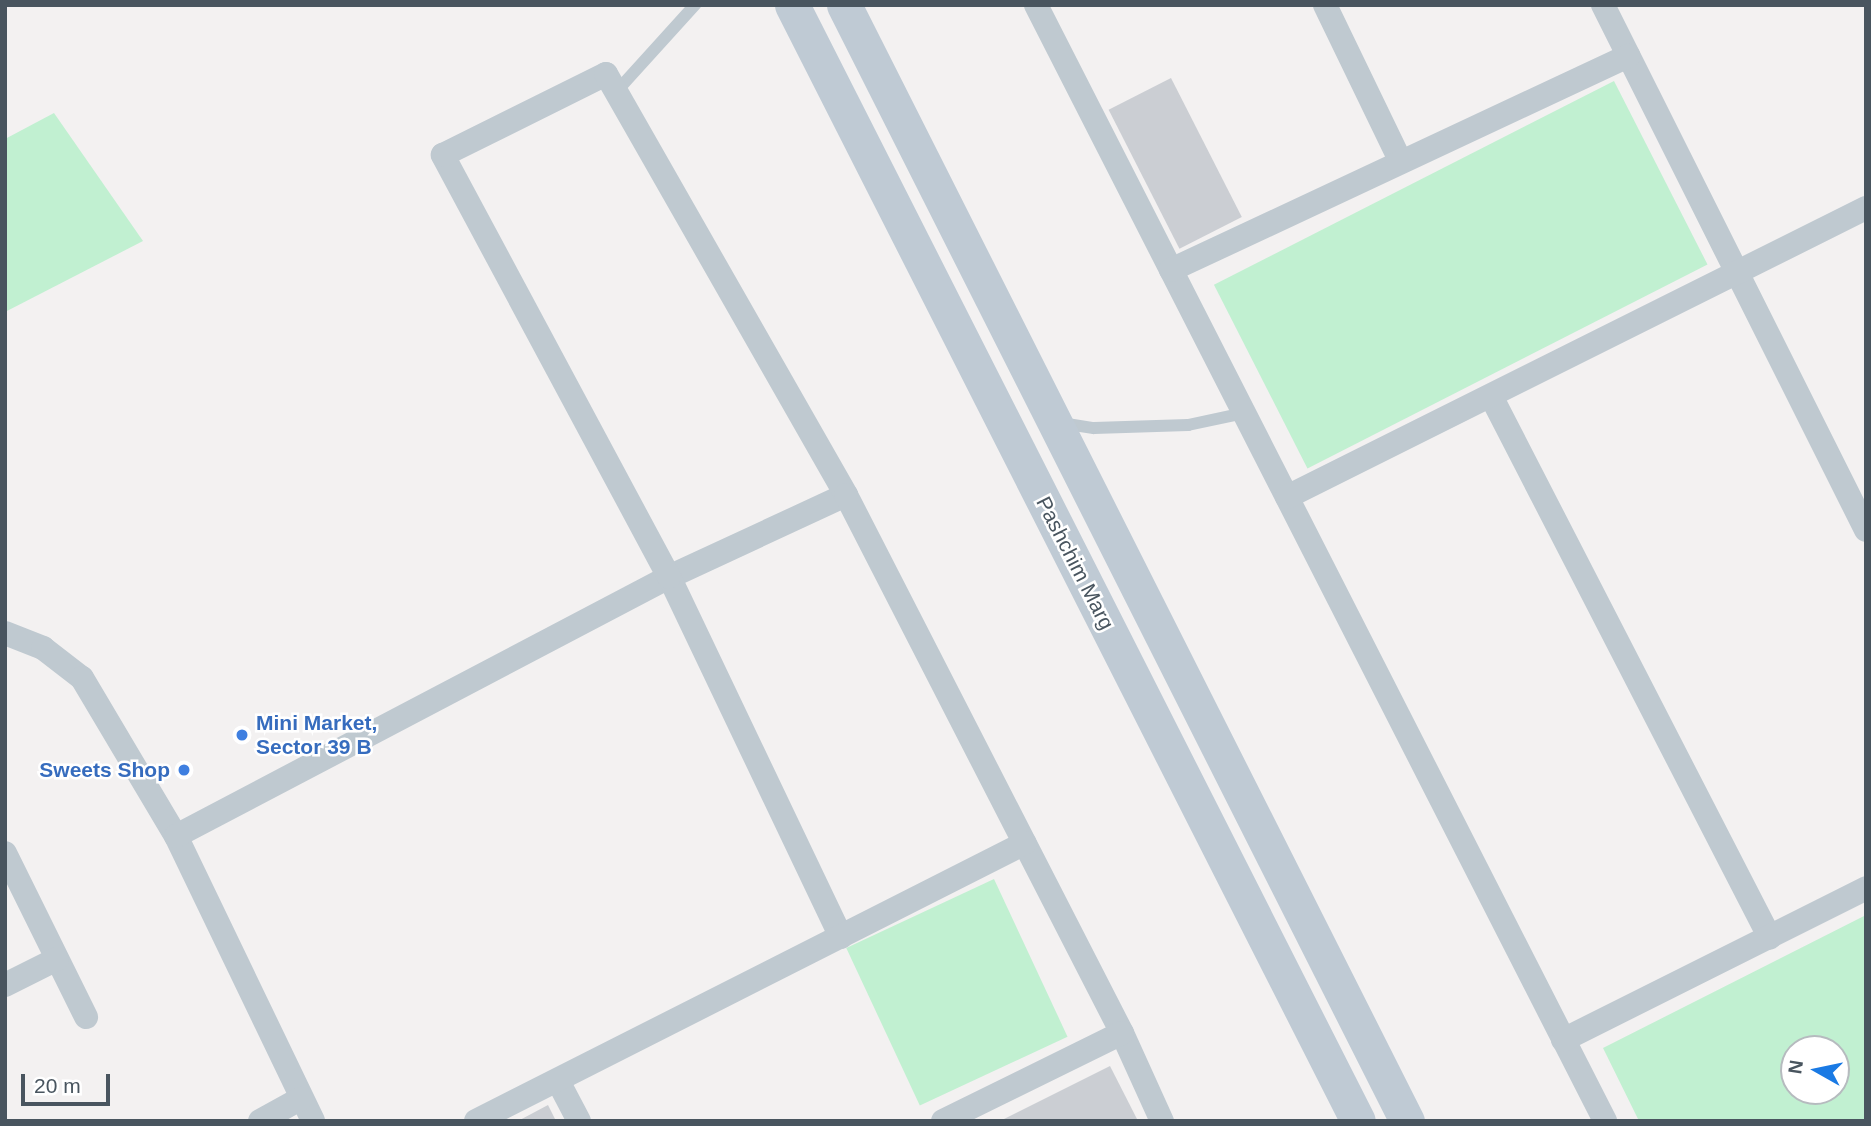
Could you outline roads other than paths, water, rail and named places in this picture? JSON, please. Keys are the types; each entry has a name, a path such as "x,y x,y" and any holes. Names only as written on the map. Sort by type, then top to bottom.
{"main road":[{"name":"Pashchim Marg","path":"792,5 1358,1121"},
{"path":"844,5 1407,1121"}],"street":[{"path":"1036,5 1605,1121"},
{"path":"1325,5 1400,160"},
{"path":"1603,5 1866,530"},
{"path":"1171,270 1400,160 1628,56"},
{"path":"841,937 669,577 443,155 606,74 846,495 1122,1033 1162,1121"},
{"path":"1287,497 1492,398 1737,271 1866,208"},
{"path":"1492,398 1770,938"},
{"path":"176,835 669,577 846,495"},
{"path":"5,632 43,648 82,678 176,835 300,1099 313,1121"},
{"path":"476,1121 1025,843"},
{"path":"5,853 86,1017"},
{"path":"1563,1040 1866,888"},
{"path":"5,985 57,959"},
{"path":"943,1121 1122,1033"},
{"path":"558,1081 579,1121"},
{"path":"260,1121 300,1099"}],"lane":[{"path":"616,92 695,5"},
{"path":"1054,422 1094,428 1188,425 1244,413"}],"place":[{"name":"Mini Market, Sector 39 B","path":"242,735"},
{"name":"Sweets Shop","path":"184,770"}]}
